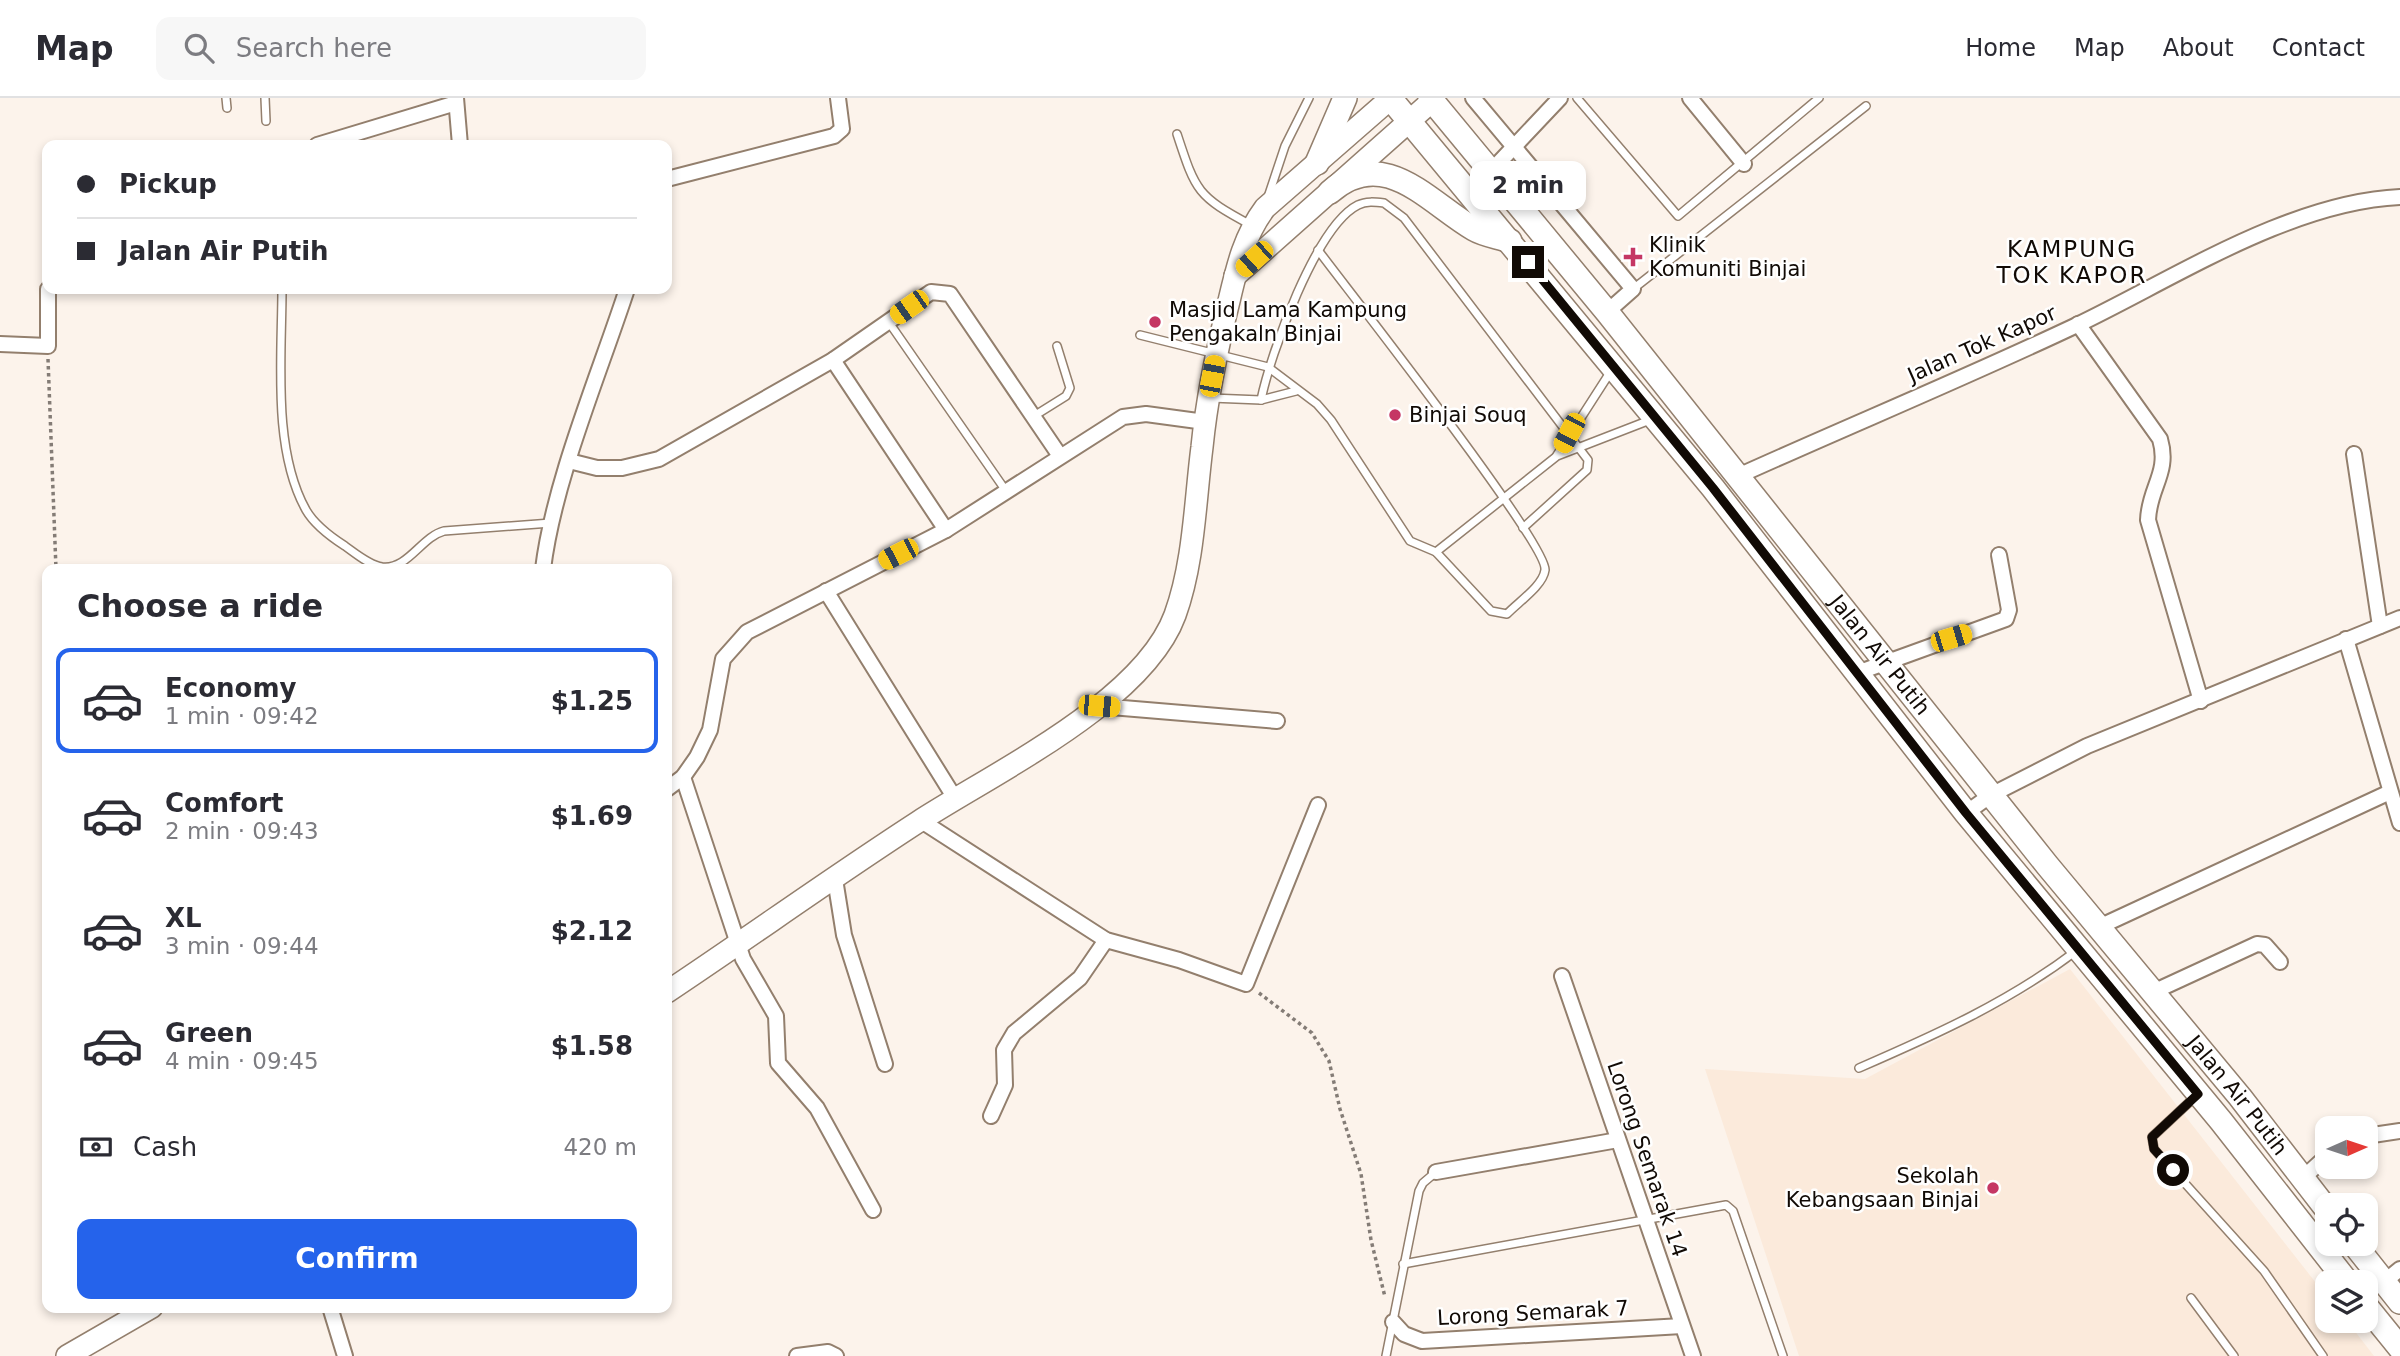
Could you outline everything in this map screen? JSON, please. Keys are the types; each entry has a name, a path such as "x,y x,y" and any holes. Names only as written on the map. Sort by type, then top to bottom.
{"main road":[{"path":"1317,163 1345,98"},
{"name":"Jalan Air Putih","path":"1391,98 1656,418 1966,813 2198,1094 2338,1270"},
{"name":"Jalan Air Putih","path":"1431,99 1607,312 1991,795 2240,1097 2315,1195"},
{"path":"1330,192 1341,182 1361,174 1398,180 1422,190 1475,230 1510,241"},
{"path":"2368,1256 2392,1276 2400,1303"},
{"path":"2378,1321 2400,1348"}],"street":[{"path":"672,178 834,136 842,130 843,120 838,98"},
{"path":"672,989 920,820 956,800 1099,706 1142,670 1162,644 1175,614 1185,576 1216,355 1235,276 1251,226 1265,208 1391,98"},
{"path":"1473,98 1633,289 1607,312"},
{"path":"1492,170 1560,98"},
{"path":"1235,276 1431,99"},
{"path":"1692,99 1744,164"},
{"path":"332,140 456,100 460,140"},
{"name":"Jalan Tok Kapor","path":"1738,476 2078,324 2166,278 2311,213 2369,199 2400,197"},
{"path":"569,461 597,468 622,468 660,459 833,360 931,292 950,294 1060,456"},
{"path":"0,344 48,346 48,294"},
{"path":"543,564 569,461 625,294"},
{"path":"2078,324 2160,439 2165,461 2151,496 2148,520 2200,701"},
{"path":"833,360 946,530"},
{"path":"672,785 683,777 698,757 709,730 720,668 727,652 747,632 946,530 1123,418 1135,414 1205,422"},
{"path":"2354,454 2380,626"},
{"path":"1857,673 2006,619 2009,610 1999,555"},
{"path":"826,591 956,800"},
{"path":"1966,813 1991,795 2087,746 2400,618"},
{"path":"2346,639 2400,823"},
{"path":"1099,706 1277,721"},
{"path":"683,777 743,959 776,1016 778,1063 817,1108 873,1210"},
{"path":"2101,926 2390,792"},
{"path":"920,820 1106,940 1179,960 1246,984 1318,805"},
{"path":"835,879 844,935 885,1064"},
{"path":"991,1116 1005,1085 1004,1051 1014,1033 1080,978 1106,940"},
{"path":"2153,992 2257,944 2265,945 2280,962"},
{"name":"Lorong Semarak 14","path":"1563,976 1693,1356"},
{"path":"2378,1134 2400,1131"},
{"path":"1436,1172 1618,1140"},
{"path":"2302,1179 2315,1168"},
{"path":"67,1356 142,1313"},
{"path":"332,1313 345,1356"},
{"name":"Lorong Semarak 7","path":"1393,1322 1404,1334 1422,1341 1682,1326"},
{"path":"797,1356 828,1352 836,1356"}],"lane":[{"path":"226,98 227,108"},
{"path":"265,98 266,121"},
{"path":"1265,208 1274,173 1308,98"},
{"path":"1577,98 1674,215 1683,215 1819,98"},
{"path":"1633,289 1866,106"},
{"path":"1177,134 1200,193 1211,204 1251,226"},
{"path":"1261,400 1268,367 1318,250 1338,221 1358,205 1384,203 1394,208 1588,460 1587,470 1523,528"},
{"path":"1140,335 1268,367 1285,378 1296,391 1317,404 1331,420 1410,541 1436,552 1491,611 1507,614 1541,579 1545,570 1544,562 1506,498 1318,250"},
{"path":"282,294 283,429 288,459 306,510 330,536 376,564"},
{"path":"888,321 1006,491"},
{"path":"1033,416 1066,396 1070,388 1057,346"},
{"path":"1557,456 1569,433 1614,367"},
{"path":"1208,398 1261,400 1296,391"},
{"path":"1436,552 1557,456 1579,445 1656,418"},
{"path":"398,564 434,534 444,531 552,523"},
{"path":"1859,1068 1962,1023 2028,987 2079,949"},
{"path":"2198,1094 2152,1137 2154,1149 2264,1271 2322,1354 2312,1356"},
{"path":"1386,1356 1419,1191 1436,1172"},
{"path":"1403,1264 1726,1205 1733,1211 1783,1356"},
{"path":"2191,1298 2234,1356"}],"path":[{"path":"48,346 56,564"},
{"path":"1246,984 1312,1033 1328,1061 1361,1174 1375,1259 1393,1322"}],"shaded area":[{"name":"Sekolah Kebangsaan Binjai","path":"2070,969 2315,1282 2315,1333 2356,1333 2374,1356 1799,1356 1705,1069 1865,1079"}],"place":[{"name":"Klinik Komuniti Binjai","path":"1633,257"},
{"name":"Masjid Lama Kampung Pengakaln Binjai","path":"1155,322"},
{"name":"Binjai Souq","path":"1395,415"},
{"name":"Sekolah Kebangsaan Binjai","path":"1993,1188"}],"district":[{"name":"KAMPUNG TOK KAPOR","path":"2072,262"}],"route":[{"path":"1528,262 1713,488 1966,813 2198,1094 2152,1137 2154,1149 2173,1170"}]}
